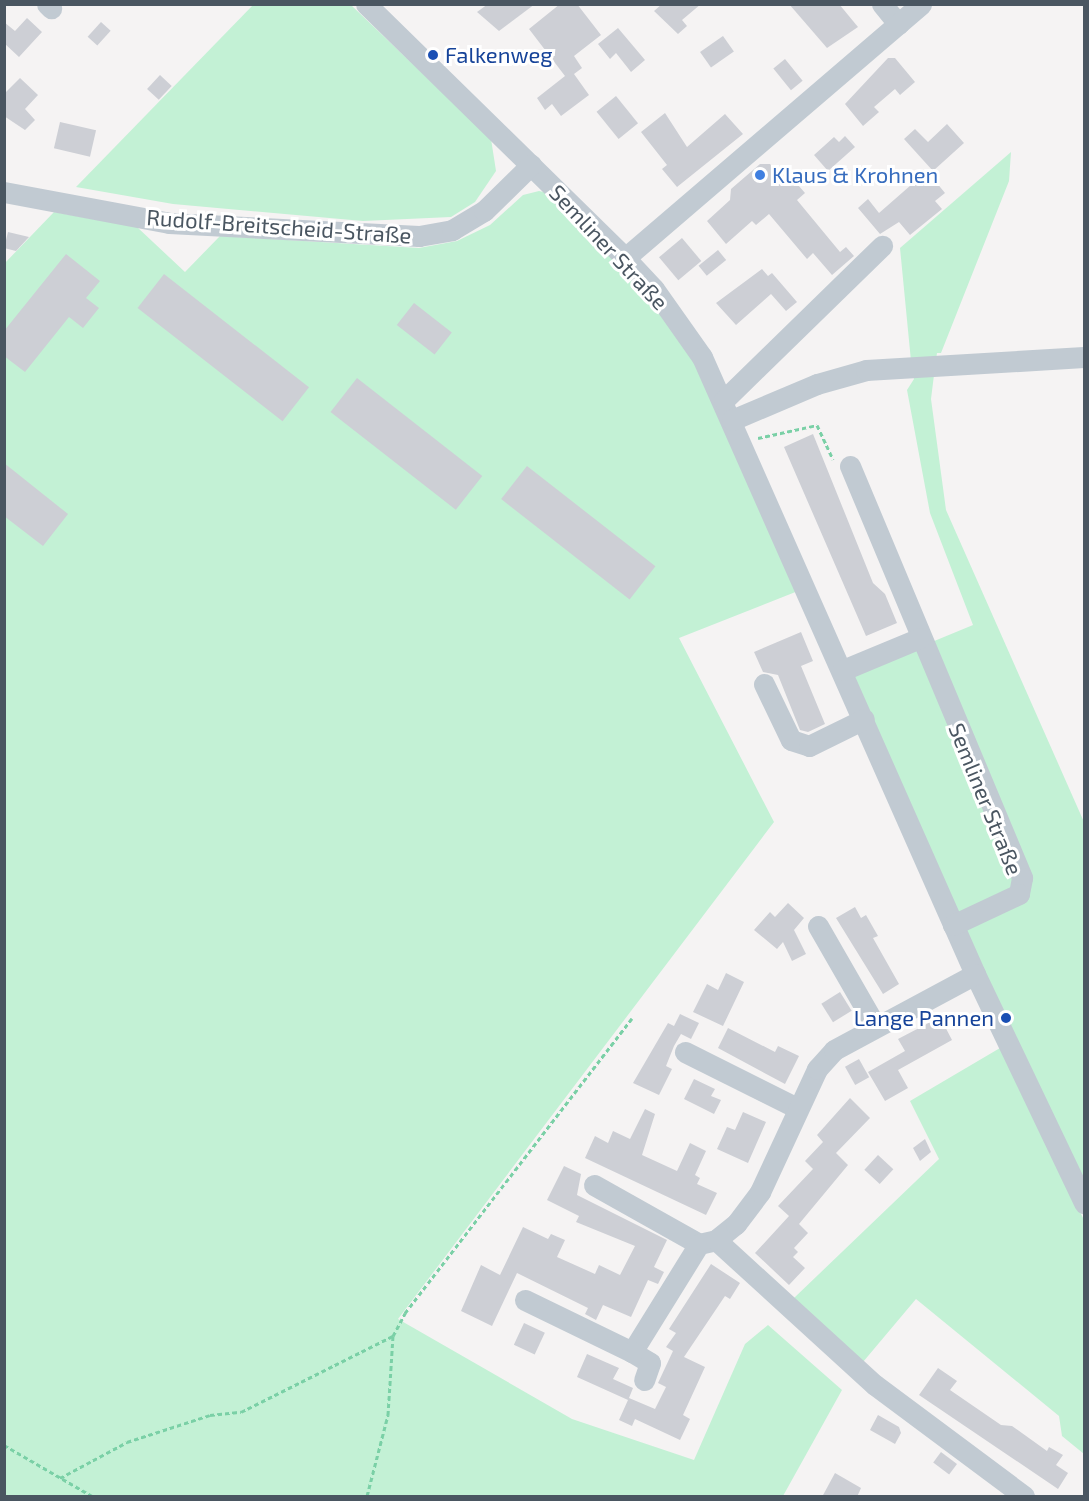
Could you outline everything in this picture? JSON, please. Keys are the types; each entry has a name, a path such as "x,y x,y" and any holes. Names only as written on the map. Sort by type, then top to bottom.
{"street":[{"name":"Semliner Straße","path":"366,4 625,258 681,324 724,400 851,667 864,719 953,925 1084,1203"},
{"path":"882,4 898,24"},
{"path":"625,258 921,4"},
{"name":"Rudolf-Breitscheid-Straße","path":"4,192 169,223 419,236 452,230 484,211 531,165"},
{"path":"724,400 882,246"},
{"path":"732,420 817,384 866,370 1084,357"},
{"name":"Semliner Straße","path":"850,466 913,611 920,638 1022,878 1019,894 953,925"},
{"path":"851,667 920,638"},
{"path":"764,684 791,740 809,746 864,719"},
{"path":"819,926 876,1027"},
{"path":"632,1352 708,1242 736,1224 760,1192 817,1069 834,1050 975,974"},
{"path":"685,1052 797,1108"},
{"path":"594,1185 708,1242 875,1385 1024,1497"},
{"path":"525,1300 650,1363 644,1380"}],"path":[{"path":"367,1497 376,1448 388,1415 393,1336 405,1313 632,1018"},
{"path":"60,1478 127,1442 210,1415 241,1412 393,1336"},
{"path":"4,1445 92,1497"}],"green space":[{"path":"254,4 351,5 491,139 496,171 475,202 451,217 363,221 173,204 76,187"},
{"path":"1011,152 1009,181 941,353 937,353 936,360 911,361 900,248"},
{"path":"539,191 548,193 623,268 673,329 695,362 798,591 679,638 774,822 398,1319 572,1419 694,1460 745,1344 768,1325 842,1390 783,1496 5,1496 4,264 54,212 137,227 185,272 220,236 419,248 457,241 490,225 523,195"},
{"path":"935,367 931,399 946,510 1084,822 1084,1188 996,1003 852,675 973,625 930,513 907,390 914,379 911,370"},
{"path":"1000,1048 1084,1220 1084,1454 1062,1436 1059,1416 916,1299 863,1362 794,1298 939,1159 910,1101"}],"building":[{"path":"488,4 535,4 499,31 477,12"},
{"path":"560,4 577,4 601,35 574,56 582,68 574,74 589,95 561,116 552,104 545,110 537,98 565,76 529,29"},
{"path":"662,4 701,4 682,20 687,26 678,34 654,11"},
{"path":"789,4 839,4 858,27 827,48"},
{"path":"27,18 42,32 19,57 4,43 4,22 15,31"},
{"path":"101,22 111,31 97,46 88,37"},
{"path":"618,28 645,60 631,72 616,53 610,59 598,44"},
{"path":"723,36 734,52 711,68 700,52"},
{"path":"888,58 895,58 915,82 900,95 895,89 874,107 879,112 863,126 845,104"},
{"path":"785,59 803,81 791,90 773,68"},
{"path":"160,75 172,86 159,100 147,89"},
{"path":"20,78 38,95 25,109 35,120 25,130 4,116 4,94"},
{"path":"616,96 638,123 619,139 597,112"},
{"path":"665,113 687,147 725,114 743,134 677,187 662,169 667,165 641,132"},
{"path":"60,122 96,130 90,157 54,148"},
{"path":"947,124 964,143 933,171 904,139 915,129 928,142"},
{"path":"845,136 855,147 828,171 814,155 834,137 839,142"},
{"path":"760,164 770,164 787,183 792,178 805,193 797,200 840,252 846,247 854,256 832,275 813,253 807,259 769,214 756,225 752,221 726,244 707,221 730,200 731,189"},
{"path":"927,171 945,193 935,201 942,209 910,235 899,222 880,234 858,208 868,199 879,213"},
{"path":"8,232 29,237 16,251 4,248"},
{"path":"682,238 701,261 678,280 659,257"},
{"path":"718,250 726,260 707,276 699,266"},
{"path":"66,254 100,281 86,298 99,308 83,328 69,317 25,372 4,356 4,331"},
{"path":"762,269 768,276 772,273 797,302 786,311 771,294 736,325 716,303"},
{"path":"164,274 309,387 283,421 138,308"},
{"path":"414,303 452,333 435,355 397,325"},
{"path":"357,378 482,476 456,510 331,412"},
{"path":"813,434 873,583 885,594 897,623 866,636 784,447"},
{"path":"4,463 68,514 43,546 4,516"},
{"path":"527,466 655,566 630,599 501,499"},
{"path":"801,632 813,661 801,666 825,724 808,732 800,730 778,675 763,672 754,652"},
{"path":"788,903 804,918 794,930 806,954 792,961 783,942 777,949 754,930 770,912 775,917"},
{"path":"855,907 861,918 866,915 878,936 873,938 899,984 883,994 836,918"},
{"path":"726,973 744,982 723,1026 693,1012 707,984 718,990"},
{"path":"840,992 852,1011 833,1022 821,1004"},
{"path":"680,1014 699,1023 691,1039 681,1034 674,1046 666,1066 672,1069 659,1095 633,1083 668,1023 674,1026"},
{"path":"940,1017 952,1040 898,1070 908,1088 885,1101 868,1072 905,1051 898,1039"},
{"path":"728,1028 775,1052 778,1046 799,1056 785,1084 718,1048"},
{"path":"859,1059 869,1077 855,1085 845,1067"},
{"path":"694,1079 715,1089 711,1096 721,1100 714,1114 684,1099"},
{"path":"850,1098 870,1118 836,1153 848,1165 799,1224 808,1233 794,1248 798,1252 793,1257 805,1268 789,1285 755,1253 789,1216 778,1206 813,1169 805,1161 823,1142 817,1135"},
{"path":"645,1109 655,1114 642,1155 677,1171 690,1143 706,1151 695,1175 700,1178 697,1184 717,1193 706,1215 585,1158 595,1136 608,1143 613,1131 630,1139"},
{"path":"743,1112 766,1122 748,1163 717,1149 727,1127 735,1130"},
{"path":"925,1139 931,1152 920,1161 913,1148"},
{"path":"878,1155 893,1169 880,1184 864,1170"},
{"path":"564,1166 581,1174 577,1195 667,1240 654,1267 664,1272 658,1284 648,1280 631,1317 603,1305 596,1320 585,1314 588,1308 517,1273 492,1326 461,1311 481,1265 500,1275 523,1227 548,1239 551,1234 565,1240 557,1257 595,1274 599,1265 620,1275 635,1246 576,1222 579,1216 547,1200"},
{"path":"711,1264 740,1283 730,1299 725,1296 684,1357 705,1367 683,1415 690,1419 680,1440 635,1419 632,1426 619,1420 628,1400 577,1377 587,1354 619,1368 613,1379 633,1388 629,1398 655,1409 666,1387 658,1383 673,1351 666,1347 676,1333 669,1329"},
{"path":"524,1323 545,1333 535,1354 514,1345"},
{"path":"938,1368 957,1381 950,1390 1001,1425 1012,1426 1047,1451 1049,1447 1063,1455 1056,1465 1068,1473 1058,1489 919,1395"},
{"path":"878,1415 899,1427 901,1433 895,1444 870,1430"},
{"path":"941,1452 957,1464 949,1474 933,1462"},
{"path":"835,1473 861,1488 857,1497 822,1497"}],"place":[{"name":"Falkenweg","path":"433,55"},
{"name":"Klaus & Krohnen","path":"760,175"},
{"name":"Lange Pannen","path":"1006,1018"}]}
